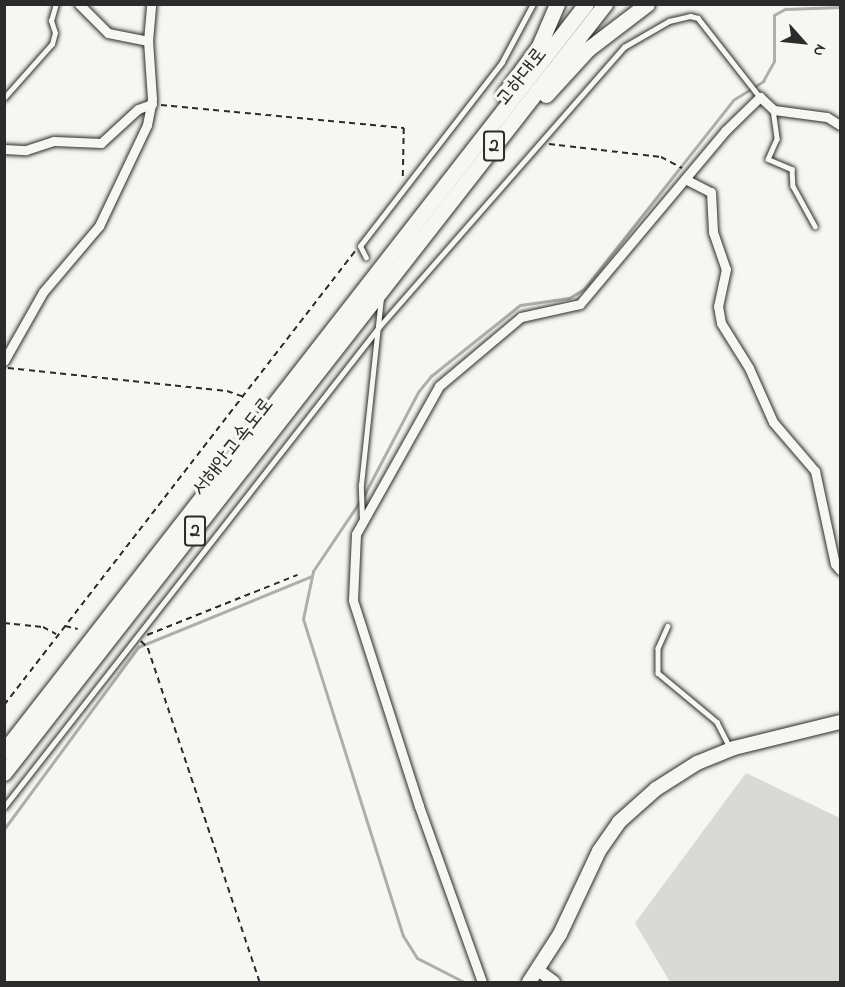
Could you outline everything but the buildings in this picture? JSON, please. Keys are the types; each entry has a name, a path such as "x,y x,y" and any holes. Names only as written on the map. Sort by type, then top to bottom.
{"highway":[{"path":"379,288 539,46 557,4"},
{"name":"고하대로","path":"379,288 586,4"},
{"name":"고하대로","path":"379,288 605,4"},
{"path":"379,288 567,72 620,21 647,4"},
{"name":"서해안고속도로","path":"4,751 379,288"},
{"name":"서해안고속도로","path":"4,773 379,288"}],"main road":[{"path":"531,979 599,851 619,822 674,776 731,750 840,722"}],"street":[{"path":"79,4 108,33 148,41"},
{"path":"4,361 43,291 99,226 147,126 152,104 148,41 151,4"},
{"path":"482,980 419,806 353,600 353,550 362,521 439,386 521,317 580,304 685,175 759,95 773,109 828,117 840,125"},
{"path":"4,148 26,150 54,141 101,143 138,110 152,104"},
{"path":"685,175 711,192 713,232 726,269 717,306 721,323 749,368 773,422 815,471 835,564 840,570"},
{"path":"531,979 554,982"}],"lane":[{"path":"4,98 52,44 55,33 51,21 56,4"},
{"path":"366,258 360,246 502,62 533,4"},
{"path":"4,807 379,327 624,47 680,17 698,18 759,95"},
{"path":"773,109 777,139 768,159 792,169 793,186 815,226"},
{"path":"362,521 361,485 379,327 379,288"},
{"path":"669,626 658,648 658,673 717,723 731,750"}],"path":[{"path":"152,104 404,128 401,173 405,186"},
{"path":"540,141 661,157 675,162 685,175"},
{"path":"4,705 360,246"},
{"path":"4,368 227,391 245,397"},
{"path":"135,639 297,575"},
{"path":"4,623 43,627 57,634"},
{"path":"64,626 78,628"},
{"path":"135,639 148,648 260,982"}],"shaded area":[{"path":"746,773 840,818 840,982 670,982 635,923"}],"waterway":[{"path":"464,982 417,958 403,936 303,619 313,571 364,495 418,392 431,376 520,305 569,298 584,289 733,100 763,81 774,61 774,15 785,9 840,7"},
{"path":"4,829 138,647 312,576"}]}
